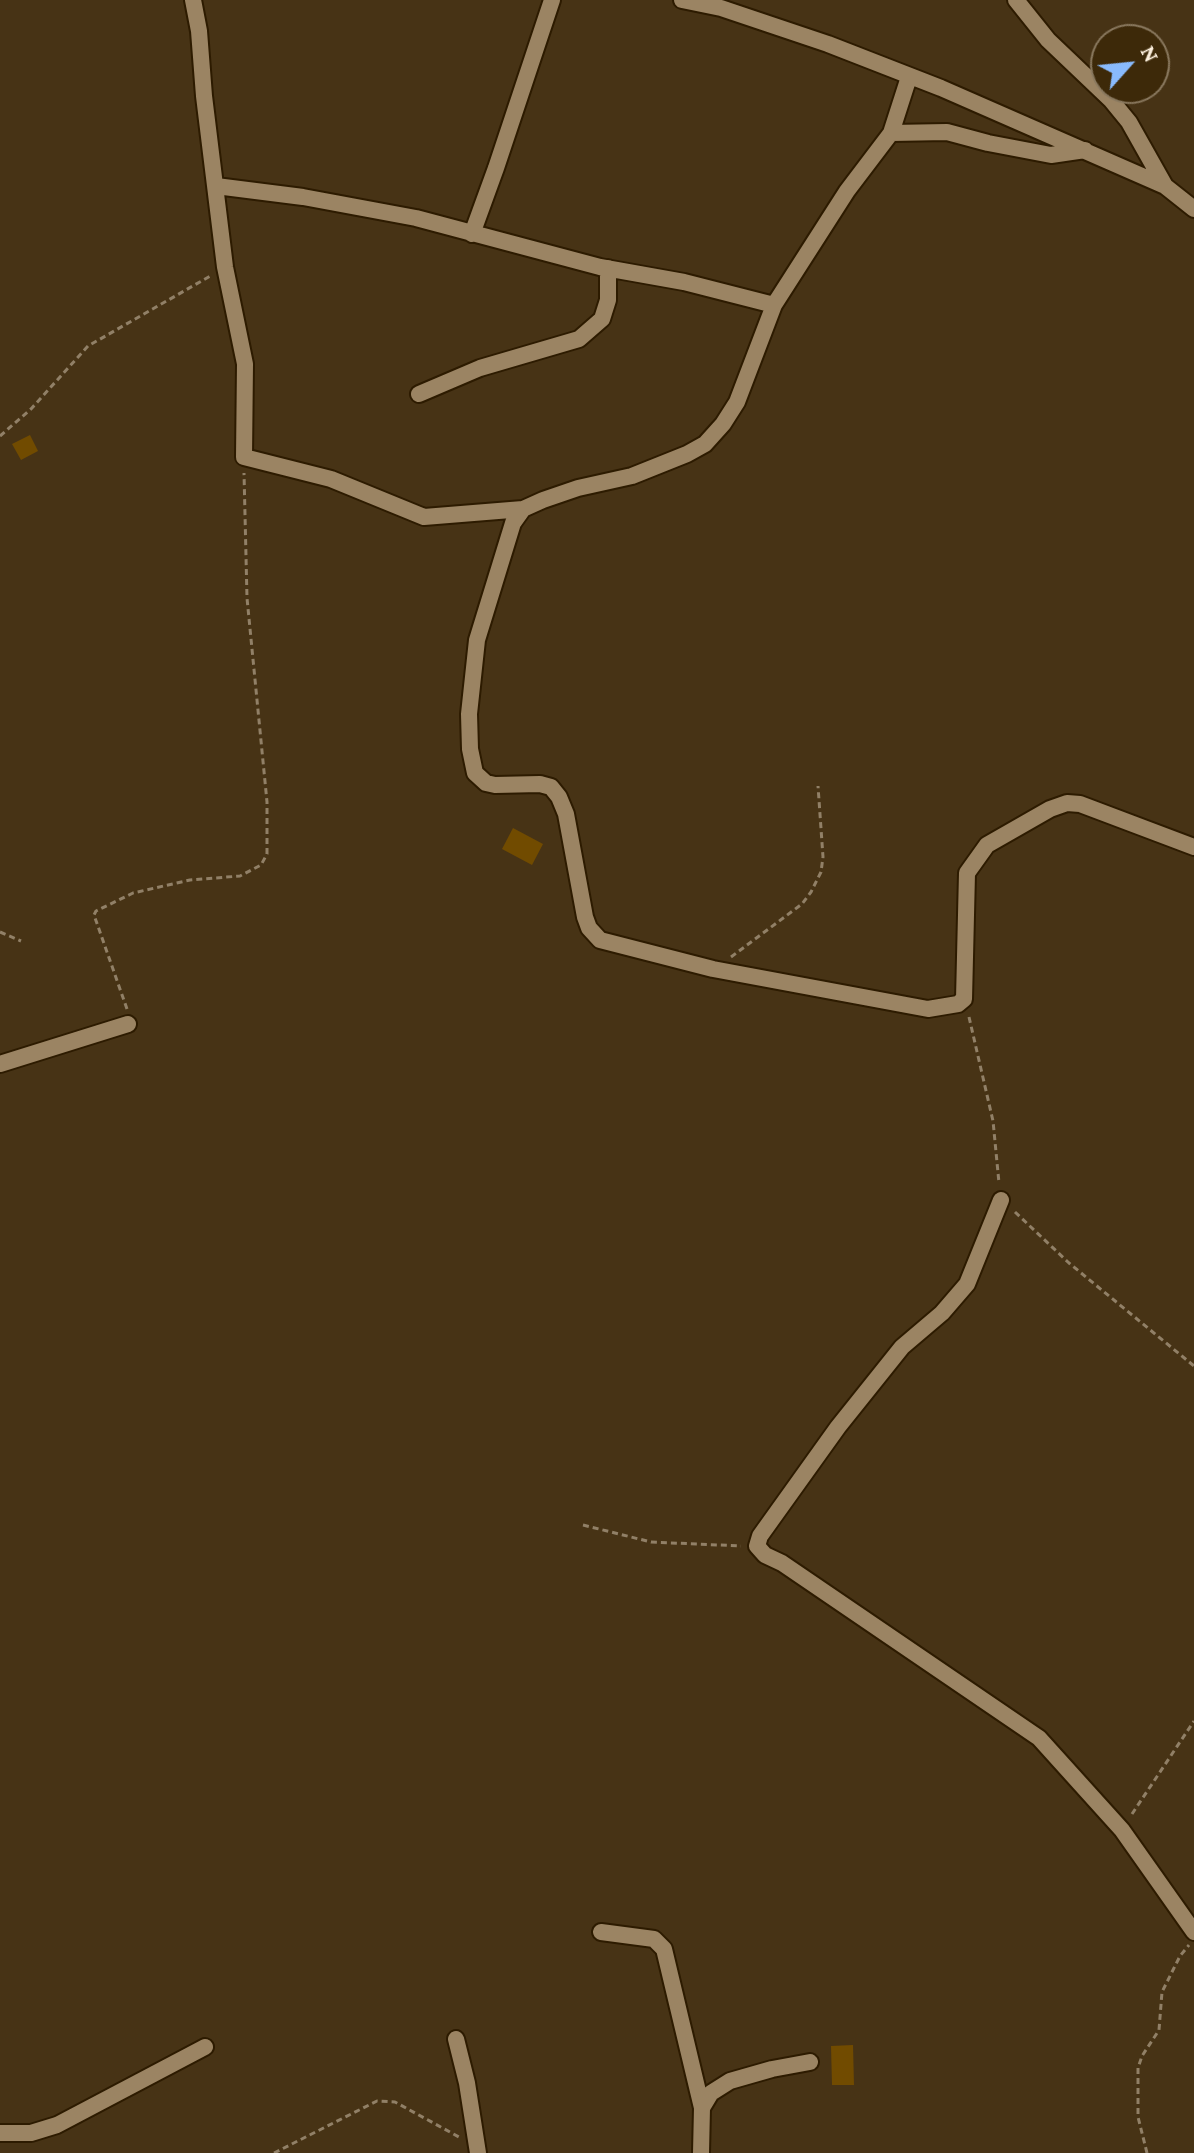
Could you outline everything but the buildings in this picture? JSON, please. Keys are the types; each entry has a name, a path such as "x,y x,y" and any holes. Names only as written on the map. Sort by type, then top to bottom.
{"street":[{"path":"193,0 225,267 245,364 244,457 331,479 424,517 523,509 578,488 632,476 705,444 737,402 774,305 847,191 891,133 909,77"},
{"path":"472,234 552,0"},
{"path":"682,0 748,17 828,44 909,77 1165,186 1194,209"},
{"path":"1016,0 1048,40 1111,100 1129,122 1165,186"},
{"path":"891,133 947,132 1051,155 1085,150"},
{"path":"216,186 258,190 416,218 608,268 684,282 774,305"},
{"path":"419,394 480,368 579,339 602,319 608,300 608,268"},
{"path":"523,509 508,536 477,640 469,714 470,749 475,773 486,783 540,784 556,792 566,814 585,917 589,928 600,940 713,969 928,1009 958,1004 964,999 967,873 987,845 1050,809 1067,803 1080,804 1194,847"},
{"path":"0,1064 128,1024"},
{"path":"1001,1200 967,1284 942,1313 902,1347 838,1427 760,1536 757,1546 760,1551 1039,1738 1122,1830 1194,1932"},
{"path":"601,1932 654,1939 662,1944 702,2108 701,2153"},
{"path":"456,2039 467,2083 477,2150"},
{"path":"0,2133 31,2133 57,2125 205,2047"},
{"path":"702,2108 711,2093 730,2081 810,2062"}],"path":[{"path":"0,436 31,409 88,346 225,267"},
{"path":"128,1024 130,1016 94,915 96,911 133,893 190,880 240,876 261,865 267,854 267,802 247,598 244,457"},
{"path":"713,969 768,932 802,904 811,892 821,872 823,857 818,786"},
{"path":"0,932 21,941"},
{"path":"964,999 977,1040 993,1121 1001,1200 1069,1263 1194,1366"},
{"path":"583,1525 651,1542 757,1546"},
{"path":"1122,1830 1194,1721"},
{"path":"1147,2153 1138,2117 1138,2068 1159,2030 1162,1992 1169,1975 1194,1939"},
{"path":"274,2153 377,2101 395,2102 477,2150"}]}
